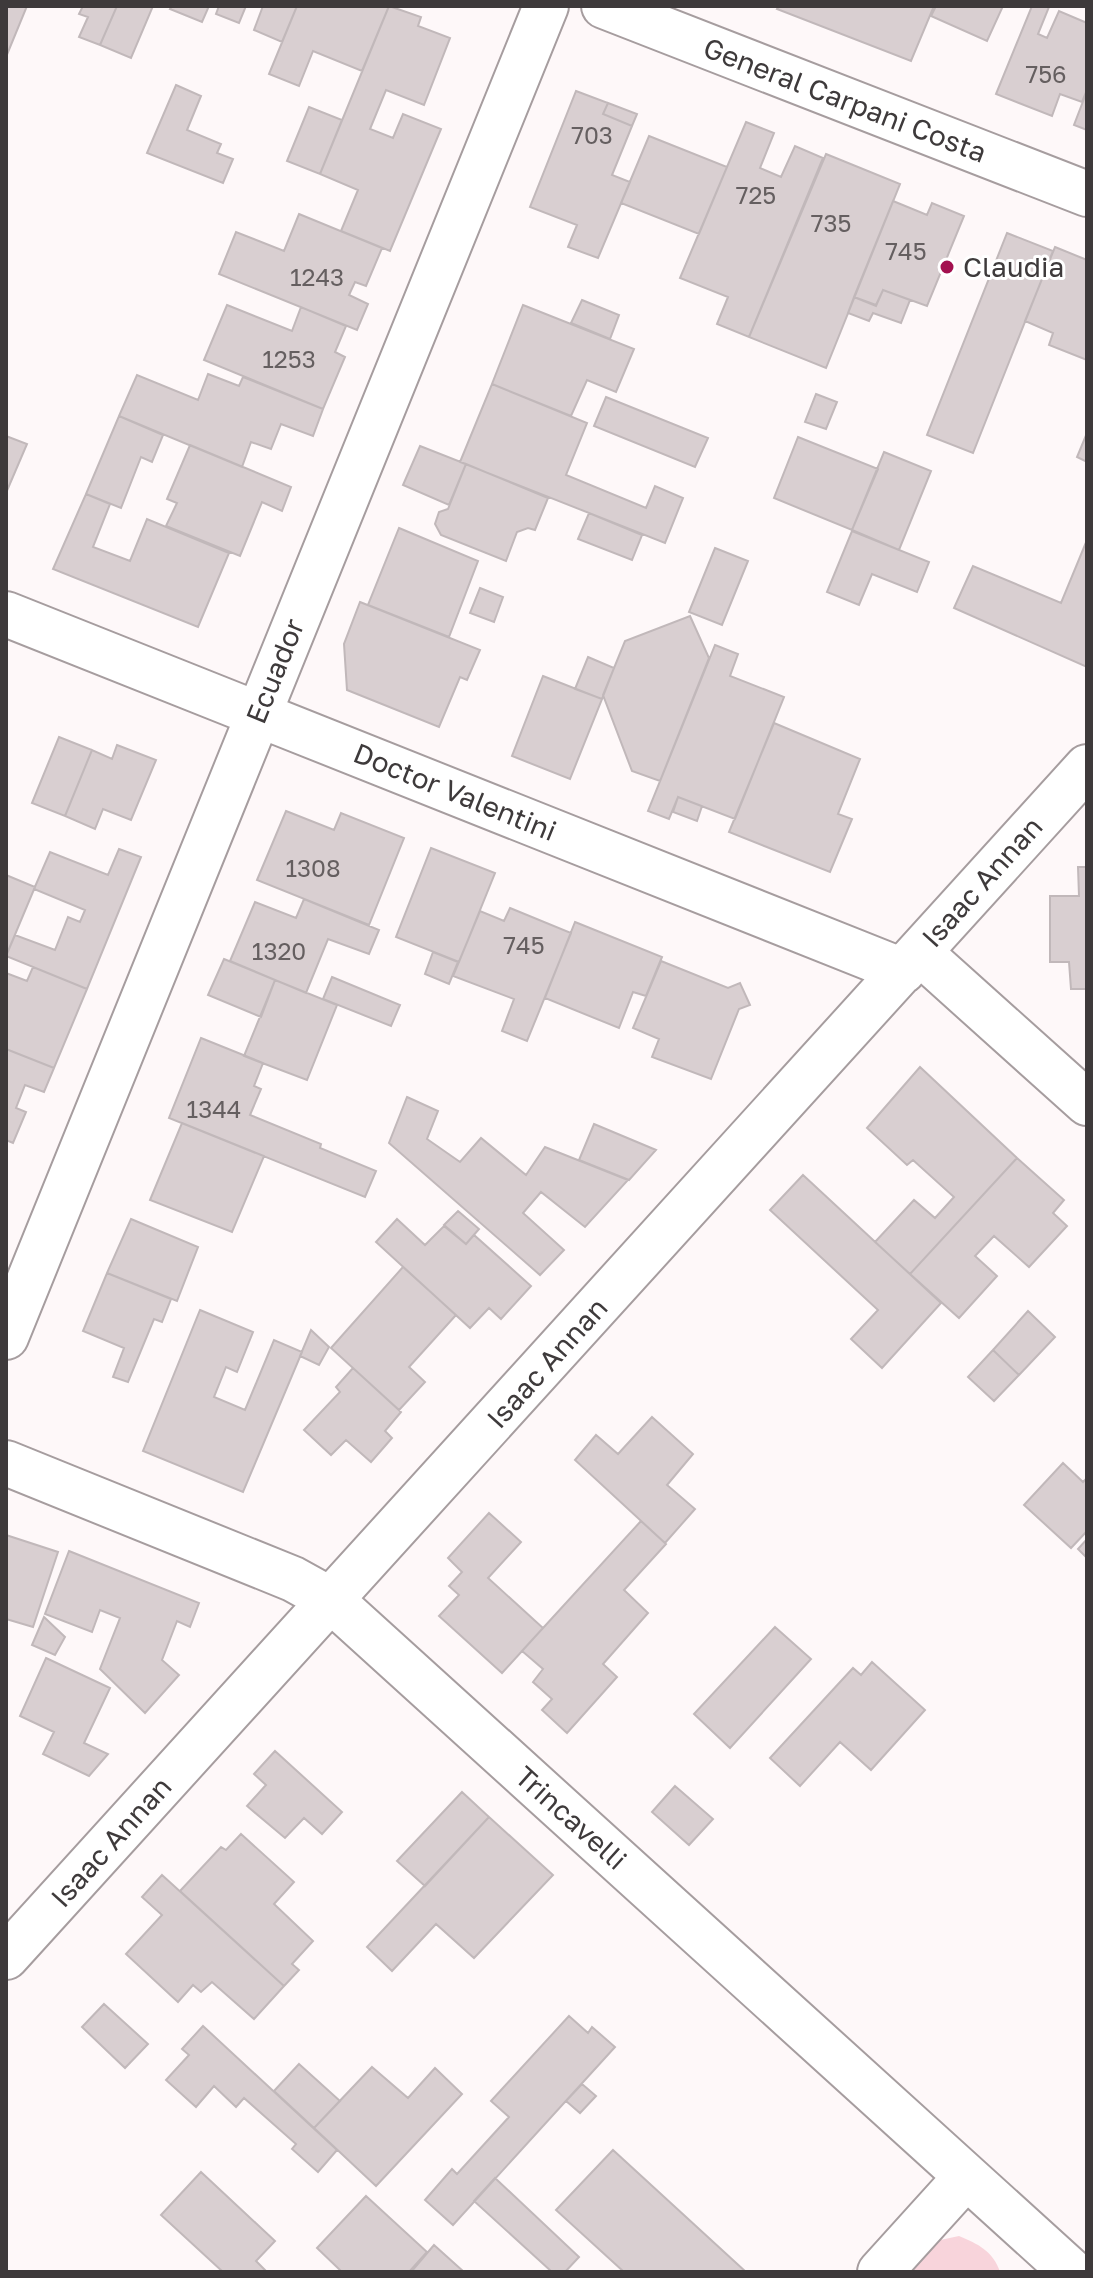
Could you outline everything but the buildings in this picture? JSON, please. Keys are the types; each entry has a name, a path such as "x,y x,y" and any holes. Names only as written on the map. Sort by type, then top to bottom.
{"street":[{"name":"Ecuador","path":"6,1337 546,6"},
{"name":"General Carpani Costa","path":"604,6 1087,194"},
{"name":"Doctor Valentini","path":"6,614 257,714 911,961 1087,1103"},
{"name":"Isaac Annan","path":"6,1957 1087,767"},
{"name":"Trincavelli","path":"6,1463 293,1579 331,1600 1072,2272"},
{"path":"880,2272 966,2177"}],"shaded area":[{"path":"959,2236 984,2249 1000,2272 898,2272 931,2242"}],"place":[{"name":"Claudia","path":"947,267"}]}
